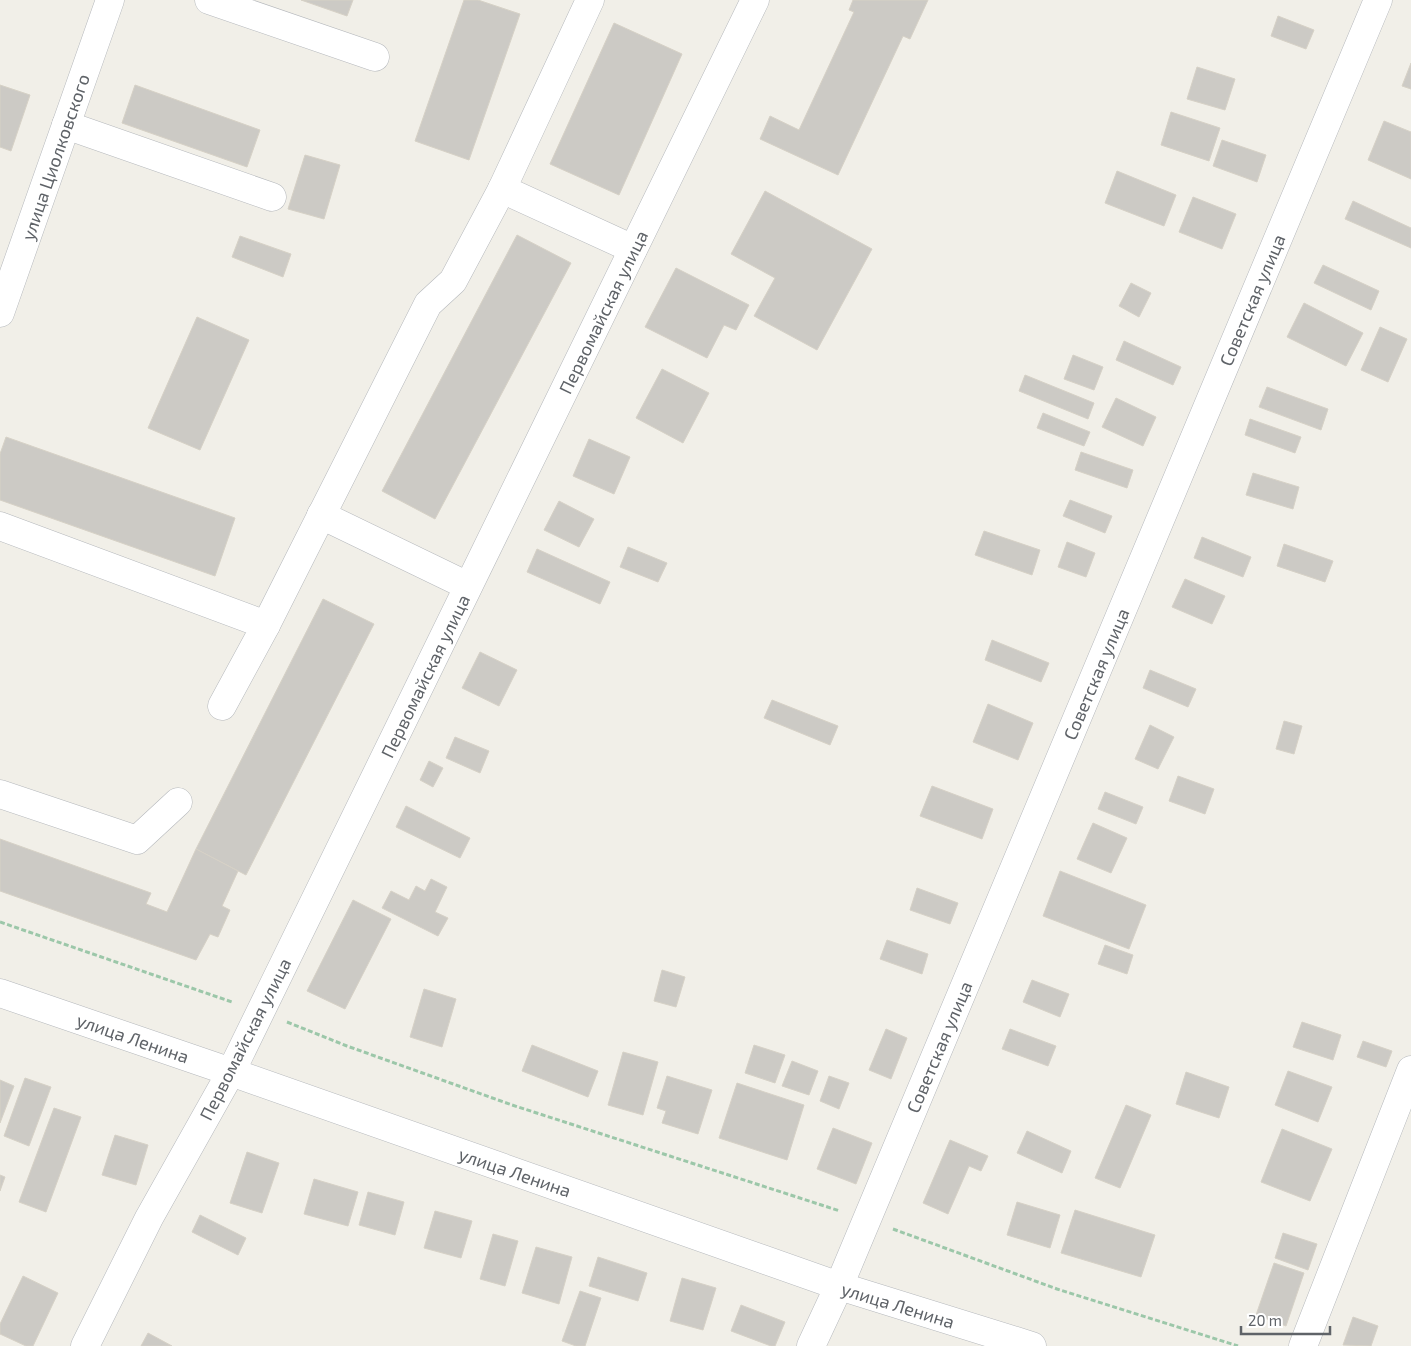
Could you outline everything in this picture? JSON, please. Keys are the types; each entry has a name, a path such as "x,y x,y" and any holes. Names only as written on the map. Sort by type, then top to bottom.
{"street":[{"name":"улица Циолковского","path":"0,313 110,0"},
{"path":"209,0 375,57"},
{"path":"222,706 266,625 428,304 453,281 502,189 590,0"},
{"name":"Первомайская улица","path":"85,1346 149,1218 231,1072 755,0"},
{"name":"Советская улица","path":"811,1346 839,1286 1378,0"},
{"path":"66,125 272,197"},
{"path":"502,189 633,249"},
{"path":"321,515 468,586"},
{"path":"0,526 266,625"},
{"path":"0,794 137,840 178,802"},
{"name":"улица Ленина","path":"0,993 231,1072 839,1286 1032,1346"},
{"path":"1303,1346 1411,1070"}],"path":[{"path":"0,922 260,1012 347,1046 512,1105 818,1203 866,1221 899,1230 1057,1289 1238,1346"}],"building":[{"path":"301,0 353,0 347,16"},
{"path":"464,0 478,0 520,14 469,160 415,141"},
{"path":"853,0 928,0 910,39 903,36 838,175 760,139 770,116 799,130 854,12 849,10"},
{"path":"1278,16 1314,30 1306,49 1271,36"},
{"path":"614,23 682,54 619,195 550,164"},
{"path":"1411,63 1411,89 1402,86"},
{"path":"1197,67 1235,79 1225,110 1187,99"},
{"path":"0,85 30,95 11,151 0,147"},
{"path":"135,85 260,130 247,167 122,123"},
{"path":"1171,112 1220,128 1209,161 1161,145"},
{"path":"1384,121 1411,132 1411,179 1368,160"},
{"path":"1222,140 1266,155 1257,182 1213,166"},
{"path":"305,155 340,165 324,219 288,209"},
{"path":"1117,171 1176,195 1164,226 1105,203"},
{"path":"765,191 872,249 817,350 754,316 775,278 731,254"},
{"path":"1193,197 1236,214 1222,249 1179,232"},
{"path":"1353,201 1411,228 1411,248 1345,219"},
{"path":"517,235 571,263 435,519 382,491"},
{"path":"240,236 291,254 283,277 232,257"},
{"path":"1323,265 1379,291 1371,310 1314,283"},
{"path":"676,268 749,305 736,330 724,325 707,358 645,327"},
{"path":"1131,283 1151,293 1139,317 1119,306"},
{"path":"1304,303 1363,333 1346,366 1287,337"},
{"path":"197,317 249,340 200,450 148,428"},
{"path":"1380,327 1407,339 1388,382 1361,370"},
{"path":"1124,341 1181,367 1173,385 1116,360"},
{"path":"1073,355 1103,367 1094,390 1064,379"},
{"path":"662,369 709,393 683,443 636,418"},
{"path":"1025,375 1094,403 1088,419 1019,391"},
{"path":"1267,387 1328,409 1321,430 1259,407"},
{"path":"1116,398 1156,417 1143,446 1102,427"},
{"path":"1043,413 1090,432 1084,446 1037,428"},
{"path":"1250,419 1301,437 1295,453 1245,435"},
{"path":"6,437 235,518 215,576 0,500 0,454"},
{"path":"589,439 630,457 614,494 573,476"},
{"path":"1081,452 1133,470 1127,488 1075,470"},
{"path":"1253,473 1299,487 1293,509 1246,495"},
{"path":"1070,500 1112,516 1105,533 1063,516"},
{"path":"559,501 594,519 579,547 544,530"},
{"path":"984,531 1040,550 1032,575 975,555"},
{"path":"1202,537 1251,557 1243,577 1194,558"},
{"path":"1067,542 1095,553 1086,577 1058,567"},
{"path":"1284,544 1333,561 1325,582 1277,566"},
{"path":"628,547 667,563 658,582 620,567"},
{"path":"537,549 610,582 600,604 527,572"},
{"path":"1185,579 1225,596 1212,624 1172,607"},
{"path":"323,599 374,624 246,875 196,849"},
{"path":"992,640 1049,663 1041,682 985,660"},
{"path":"480,652 517,670 499,706 462,688"},
{"path":"1150,670 1196,689 1188,707 1143,688"},
{"path":"772,700 838,726 830,745 764,718"},
{"path":"988,704 1033,723 1018,760 973,742"},
{"path":"1284,721 1302,726 1294,754 1276,749"},
{"path":"1150,725 1174,737 1158,769 1135,759"},
{"path":"455,737 489,751 480,773 446,758"},
{"path":"429,761 443,768 433,787 420,780"},
{"path":"1178,776 1214,789 1205,814 1169,801"},
{"path":"932,786 993,809 982,839 920,816"},
{"path":"1105,792 1143,807 1136,824 1098,809"},
{"path":"406,806 470,838 460,858 396,827"},
{"path":"1093,823 1127,838 1111,873 1077,859"},
{"path":"0,839 151,893 146,904 167,912 196,849 238,871 222,906 230,910 218,937 210,934 196,960 0,891"},
{"path":"1060,871 1146,905 1129,949 1043,916"},
{"path":"431,879 447,887 435,912 448,918 438,936 382,908 391,891 409,900 416,886 425,891"},
{"path":"917,888 958,903 950,924 910,910"},
{"path":"353,900 391,919 345,1009 307,991"},
{"path":"887,940 928,954 922,974 880,959"},
{"path":"1105,945 1133,955 1127,974 1098,964"},
{"path":"662,970 685,977 676,1007 654,1001"},
{"path":"1032,980 1069,994 1060,1017 1023,1002"},
{"path":"424,989 456,999 442,1047 410,1037"},
{"path":"1302,1022 1341,1035 1333,1060 1293,1047"},
{"path":"886,1029 907,1038 891,1079 869,1070"},
{"path":"1010,1029 1056,1046 1048,1066 1002,1049"},
{"path":"1363,1041 1392,1051 1386,1067 1357,1057"},
{"path":"532,1045 598,1071 588,1097 522,1071"},
{"path":"754,1045 785,1055 775,1083 745,1073"},
{"path":"623,1052 658,1062 643,1115 608,1105"},
{"path":"792,1061 818,1071 809,1095 782,1086"},
{"path":"1288,1071 1332,1087 1318,1122 1275,1105"},
{"path":"1186,1072 1229,1087 1219,1118 1176,1104"},
{"path":"667,1076 712,1090 698,1134 662,1123 666,1111 657,1108"},
{"path":"829,1076 849,1083 839,1109 820,1101"},
{"path":"25,1078 51,1087 29,1146 4,1136"},
{"path":"0,1080 14,1086 0,1123"},
{"path":"737,1083 804,1105 787,1160 719,1138"},
{"path":"1126,1105 1151,1115 1120,1188 1095,1178"},
{"path":"54,1108 81,1117 46,1212 19,1202"},
{"path":"833,1128 872,1143 856,1184 817,1169"},
{"path":"1282,1129 1332,1149 1310,1201 1261,1182"},
{"path":"1027,1131 1071,1151 1062,1173 1017,1153"},
{"path":"115,1135 148,1145 136,1185 102,1175"},
{"path":"950,1140 988,1156 981,1171 969,1166 948,1214 923,1203"},
{"path":"247,1152 279,1163 262,1213 230,1203"},
{"path":"0,1175 5,1177 0,1191"},
{"path":"314,1179 358,1192 348,1226 304,1214"},
{"path":"368,1192 404,1202 395,1235 359,1225"},
{"path":"1017,1202 1060,1215 1050,1248 1007,1235"},
{"path":"1075,1210 1155,1235 1141,1277 1061,1253"},
{"path":"435,1211 472,1221 461,1258 424,1248"},
{"path":"200,1215 246,1238 238,1255 192,1232"},
{"path":"1283,1233 1317,1244 1308,1270 1275,1258"},
{"path":"493,1234 518,1241 505,1286 480,1279"},
{"path":"536,1247 572,1257 559,1304 522,1293"},
{"path":"598,1257 647,1273 638,1301 589,1286"},
{"path":"1274,1263 1304,1273 1286,1326 1256,1315"},
{"path":"23,1276 58,1293 33,1346 26,1346 0,1334 0,1324"},
{"path":"682,1278 716,1288 703,1330 670,1321"},
{"path":"580,1291 601,1298 585,1346 576,1346 562,1341"},
{"path":"741,1305 785,1322 775,1346 731,1331"},
{"path":"1353,1317 1378,1326 1371,1346 1343,1345"},
{"path":"148,1333 172,1346 141,1346"}]}
